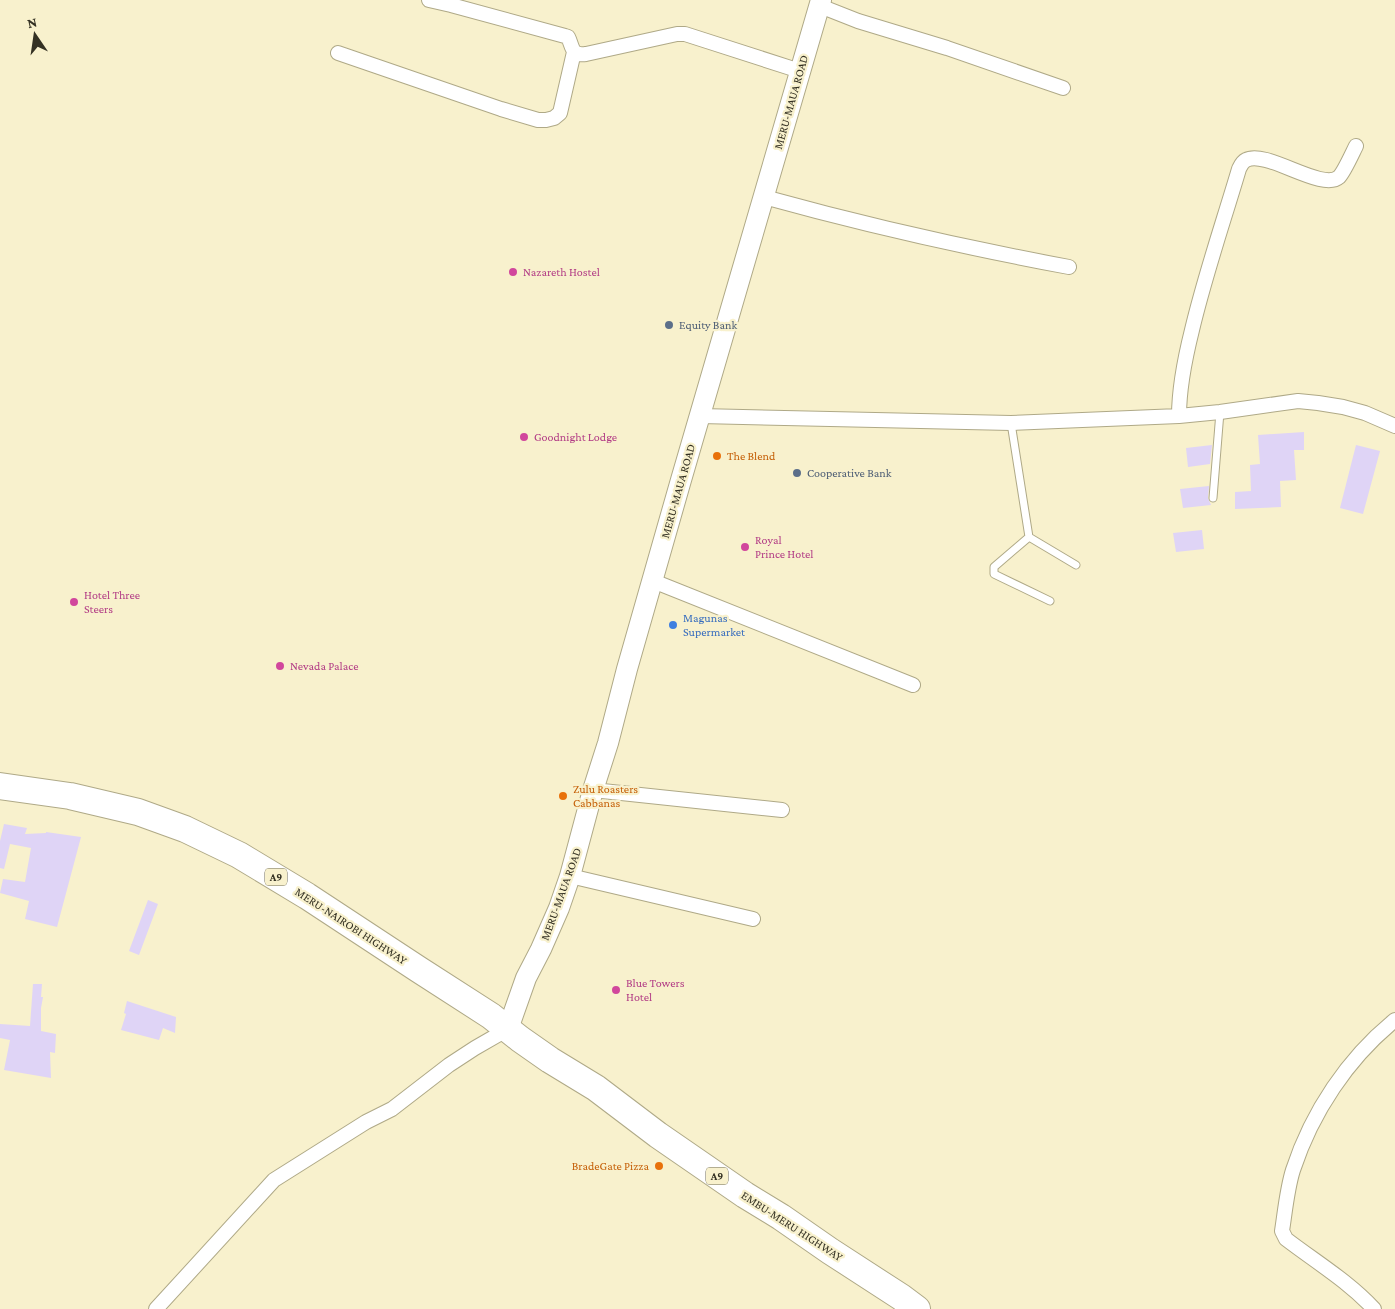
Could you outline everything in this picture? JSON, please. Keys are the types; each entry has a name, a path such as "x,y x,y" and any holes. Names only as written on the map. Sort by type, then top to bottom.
{"highway":[{"name":"MERU-NAIROBI HIGHWAY","path":"0,786 62,795 138,812 185,829 239,855 307,896 506,1028"},
{"name":"EMBU-MERU HIGHWAY","path":"506,1028 550,1060 596,1088 745,1196 781,1216 916,1309"}],"main road":[{"name":"MERU-MAUA ROAD","path":"506,1028 526,978 552,925 570,876 678,489 820,3"}],"street":[{"path":"338,53 501,110 538,120 554,118 560,114 574,52 570,39 565,36 429,0"},
{"path":"820,3 858,21 947,48 1063,88"},
{"path":"574,52 586,54 677,34 685,34 800,71"},
{"path":"1180,416 1181,384 1196,312 1208,268 1242,163 1252,158 1269,161 1319,180 1333,180 1338,177 1356,146"},
{"path":"764,197 1008,256 1069,267"},
{"path":"700,416 1011,423 1180,416 1298,401 1343,407 1365,413 1395,426"},
{"path":"653,581 913,684"},
{"path":"594,790 782,810"},
{"path":"570,876 753,919"},
{"path":"1374,1309 1363,1297 1342,1280 1286,1239 1282,1231 1293,1172 1310,1127 1327,1097 1352,1062 1377,1034 1395,1020"},
{"path":"475,1048 506,1028"},
{"path":"156,1309 274,1180 366,1122 392,1109 449,1065 506,1028"}],"lane":[{"path":"1213,498 1220,412"},
{"path":"1011,423 1029,537"},
{"path":"1029,537 1076,565"},
{"path":"1029,537 994,567 994,574 1050,601"}],"building":[{"path":"1304,432 1304,450 1294,450 1296,480 1280,481 1281,507 1235,509 1235,492 1251,491 1250,465 1260,464 1258,435"},
{"path":"1212,445 1210,464 1188,467 1186,448"},
{"path":"1356,445 1380,451 1363,514 1340,508"},
{"path":"1209,486 1208,498 1211,505 1183,508 1180,489"},
{"path":"1202,530 1204,549 1176,552 1173,533"},
{"path":"4,824 27,828 25,834 46,832 81,837 57,927 25,919 29,901 0,893 3,879 25,882 31,848 10,844 4,869 0,868 0,841"},
{"path":"148,900 158,904 139,955 129,951"},
{"path":"33,984 42,984 41,1031 56,1034 55,1053 50,1052 51,1078 4,1070 10,1040 0,1038 0,1024 30,1026"},
{"path":"127,1001 176,1017 175,1033 163,1028 159,1040 121,1030 126,1014 124,1013"}],"place":[{"name":"Nazareth Hostel","path":"513,272"},
{"name":"Equity Bank","path":"669,325"},
{"name":"Goodnight Lodge","path":"524,437"},
{"name":"The Blend","path":"717,456"},
{"name":"Cooperative Bank","path":"797,473"},
{"name":"Royal Prince Hotel","path":"745,547"},
{"name":"Hotel Three Steers","path":"74,602"},
{"name":"Magunas Supermarket","path":"673,625"},
{"name":"Nevada Palace","path":"280,666"},
{"name":"Zulu Roasters Cabbanas","path":"563,796"},
{"name":"Blue Towers Hotel","path":"616,990"},
{"name":"BradeGate Pizza","path":"659,1166"}]}
